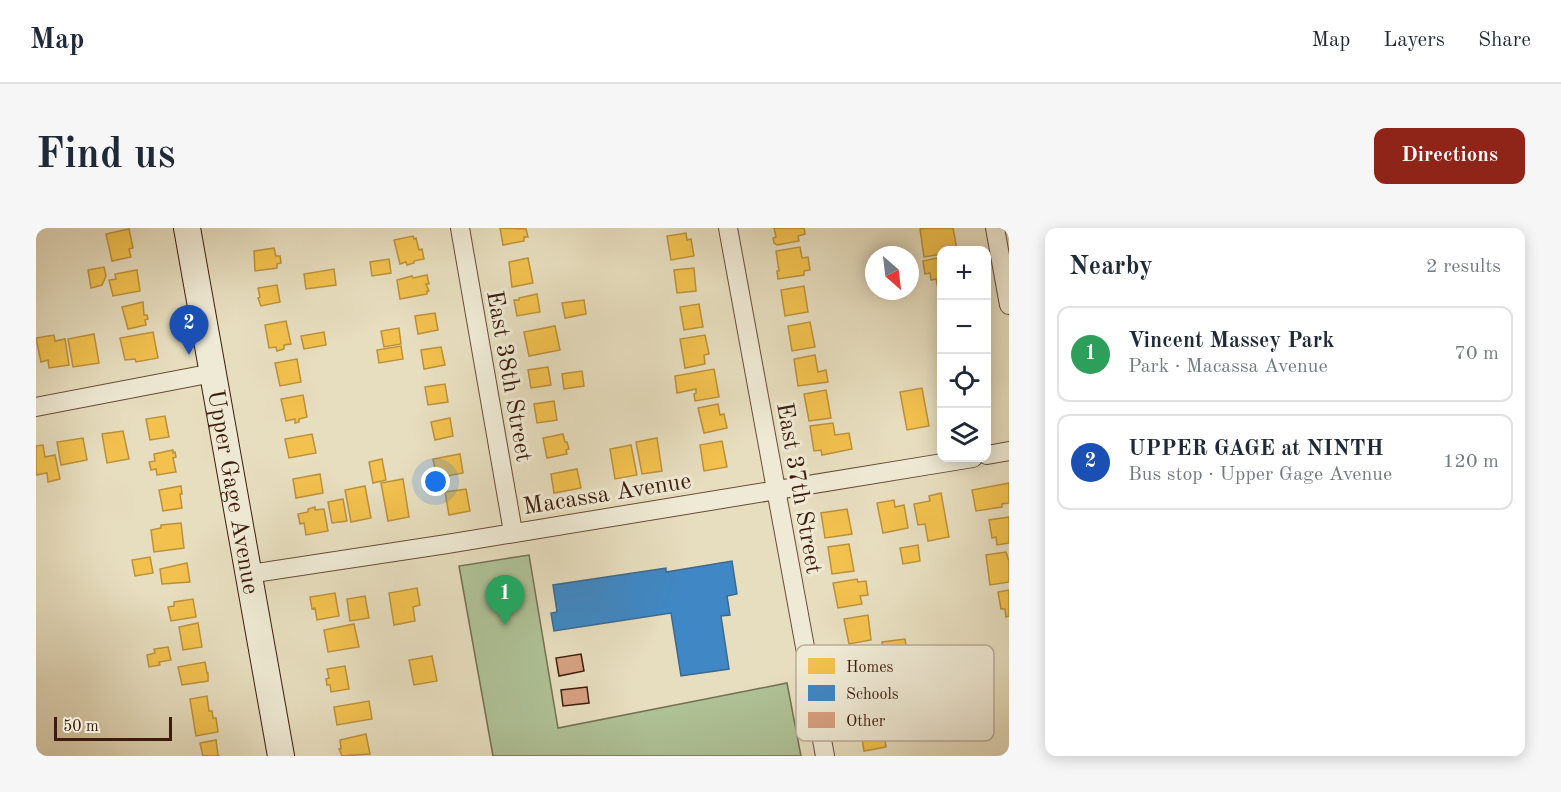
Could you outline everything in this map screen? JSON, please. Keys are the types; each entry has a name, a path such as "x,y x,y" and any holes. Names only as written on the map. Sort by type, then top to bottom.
{"main road":[{"name":"Upper Gage Avenue","path":"187,228 281,756"}],"street":[{"name":"East 38th Street","path":"460,228 513,532"},
{"name":"East 37th Street","path":"728,228 805,645"},
{"path":"995,228 1009,305"},
{"path":"36,407 213,373"},
{"path":"991,454 1009,452"},
{"name":"Macassa Avenue","path":"249,574 948,462"},
{"name":"East 37th Street","path":"822,741 825,756"}],"green space":[{"path":"529,555 558,728 787,683 796,741 798,741 801,756 493,756 459,566"}],"building: Homes":[{"path":"500,228 526,229 528,237 524,237 524,241 503,245"},
{"path":"774,228 804,228 805,234 798,236 799,241 777,245 773,238 776,237"},
{"path":"953,228 956,246 937,246 937,255 924,257 920,229"},
{"path":"129,229 133,248 129,249 131,257 112,261 106,234"},
{"path":"686,233 687,240 691,239 694,256 671,260 667,236"},
{"path":"413,236 414,239 416,238 419,250 422,249 424,259 407,265 406,262 400,264 394,240"},
{"path":"800,247 802,258 808,257 810,270 804,271 804,275 778,279 776,251"},
{"path":"274,248 276,256 280,256 281,263 277,264 277,268 255,271 254,251"},
{"path":"528,258 533,283 512,287 509,262"},
{"path":"937,258 937,284 936,279 931,280 930,273 925,274 923,261"},
{"path":"389,259 391,273 372,276 370,262"},
{"path":"104,267 106,276 102,285 91,288 88,270"},
{"path":"694,268 696,291 677,293 674,270"},
{"path":"334,269 336,285 306,289 304,274"},
{"path":"137,270 140,291 113,296 109,280 116,279 115,274"},
{"path":"427,275 429,284 426,284 429,291 427,294 400,299 397,280"},
{"path":"277,285 280,302 261,306 258,288"},
{"path":"804,286 808,312 785,316 781,290"},
{"path":"537,294 540,312 517,316 514,300"},
{"path":"584,300 586,314 565,318 562,303"},
{"path":"143,302 144,315 147,315 148,319 145,320 146,325 128,329 122,307"},
{"path":"699,304 703,327 684,330 680,307"},
{"path":"435,313 438,330 418,334 415,316"},
{"path":"286,321 291,344 284,345 284,349 277,351 276,347 269,348 265,325"},
{"path":"810,322 815,347 792,351 788,326"},
{"path":"555,326 560,350 529,356 524,332"},
{"path":"399,328 401,344 384,347 381,331"},
{"path":"153,332 158,358 136,362 135,359 125,360 120,338"},
{"path":"324,332 326,345 304,349 301,336"},
{"path":"94,334 99,363 73,367 68,339"},
{"path":"54,335 55,341 65,339 69,365 49,368 48,360 41,362 36,338"},
{"path":"705,335 709,354 704,355 705,364 685,368 680,339"},
{"path":"401,346 403,359 379,363 377,350"},
{"path":"441,347 445,365 424,369 421,350"},
{"path":"815,355 818,372 826,370 828,382 798,386 794,359"},
{"path":"297,359 301,382 280,386 275,363"},
{"path":"548,367 551,385 531,388 528,370"},
{"path":"714,369 719,397 695,401 696,389 677,393 675,376"},
{"path":"582,371 584,386 564,389 562,374"},
{"path":"445,384 448,402 428,405 425,387"},
{"path":"922,388 929,426 907,430 900,392"},
{"path":"826,390 831,418 809,421 804,394"},
{"path":"303,395 307,417 295,423 295,419 286,421 281,399"},
{"path":"554,401 557,420 537,423 534,404"},
{"path":"718,404 720,415 724,414 727,428 704,433 698,408"},
{"path":"165,416 169,437 150,440 146,419"},
{"path":"450,418 453,436 435,440 431,422"},
{"path":"833,423 835,435 849,433 852,449 822,455 821,450 814,451 810,426"},
{"path":"123,431 129,459 107,463 102,434"},
{"path":"312,434 316,453 289,458 285,439"},
{"path":"563,434 569,449 566,450 567,454 547,458 543,438"},
{"path":"83,438 87,460 61,465 57,442"},
{"path":"657,438 662,471 642,474 636,442"},
{"path":"722,441 727,467 704,471 700,445"},
{"path":"43,445 45,457 55,455 60,479 48,482 47,473 36,475 36,446"},
{"path":"631,445 637,475 615,479 610,449"},
{"path":"173,450 176,457 173,458 176,472 157,475 156,469 151,470 149,462 155,461 154,454"},
{"path":"460,454 463,473 437,478 433,459"},
{"path":"382,459 386,480 373,483 369,462"},
{"path":"577,469 581,488 554,493 551,474"},
{"path":"320,474 323,493 296,498 293,479"},
{"path":"403,479 409,517 388,521 381,483"},
{"path":"1009,483 1009,503 1002,504 1002,507 976,511 972,490"},
{"path":"181,486 182,508 163,511 159,490"},
{"path":"365,486 371,518 351,522 345,490"},
{"path":"466,489 470,511 449,515 445,492"},
{"path":"941,493 949,537 928,541 925,524 918,525 914,504 930,501 929,496"},
{"path":"343,499 347,521 332,523 328,502"},
{"path":"894,500 895,507 904,505 908,528 883,533 877,503"},
{"path":"315,507 315,510 324,509 328,531 306,535 304,523 300,524 298,514 308,512 308,509"},
{"path":"847,509 852,534 825,538 821,513"},
{"path":"1009,517 1009,543 997,545 996,537 992,538 989,520"},
{"path":"181,523 184,548 154,552 151,530 161,528 161,525"},
{"path":"849,544 854,571 832,574 828,547"},
{"path":"918,545 920,561 903,564 900,548"},
{"path":"1006,552 1009,561 1009,582 990,585 986,555"},
{"path":"150,557 153,573 135,576 132,560"},
{"path":"187,563 190,582 162,584 160,569"},
{"path":"857,579 858,582 866,581 868,595 860,596 862,604 838,608 833,583"},
{"path":"417,588 420,605 413,607 415,621 394,625 389,593"},
{"path":"1009,590 1009,616 1006,617 1005,609 1001,609 998,592"},
{"path":"335,593 339,616 317,620 310,597"},
{"path":"365,596 369,618 350,621 347,599"},
{"path":"193,599 196,617 171,621 168,607 174,606 174,602"},
{"path":"868,615 871,640 849,644 844,619"},
{"path":"198,623 202,647 183,650 179,627"},
{"path":"354,624 359,647 328,652 324,630"},
{"path":"905,639 906,645 882,645 882,642"},
{"path":"168,647 171,660 149,667 147,655 155,653 154,649"},
{"path":"432,656 437,681 414,685 409,660"},
{"path":"205,662 208,681 182,685 178,667"},
{"path":"345,666 349,689 331,692 330,685 327,685 326,679 329,678 327,669"},
{"path":"207,696 209,711 212,711 213,718 216,718 218,732 196,736 190,699"},
{"path":"369,701 372,719 337,725 334,707"},
{"path":"366,734 370,754 342,756 339,749 341,749 340,740"},
{"path":"216,740 219,756 203,756 200,743"},
{"path":"863,741 885,741 886,747 864,751"}],"building: Schools":[{"path":"732,561 737,594 727,596 730,615 721,616 729,669 681,676 671,613 554,631 551,613 557,612 553,585 666,568 666,572"}],"building: Other":[{"path":"581,654 584,671 559,676 556,658"},
{"path":"587,687 589,703 563,706 561,690"}],"place":[{"name":"UPPER GAGE at NINTH","path":"189,355"},
{"name":"Vincent Massey Park","path":"505,625"}]}
